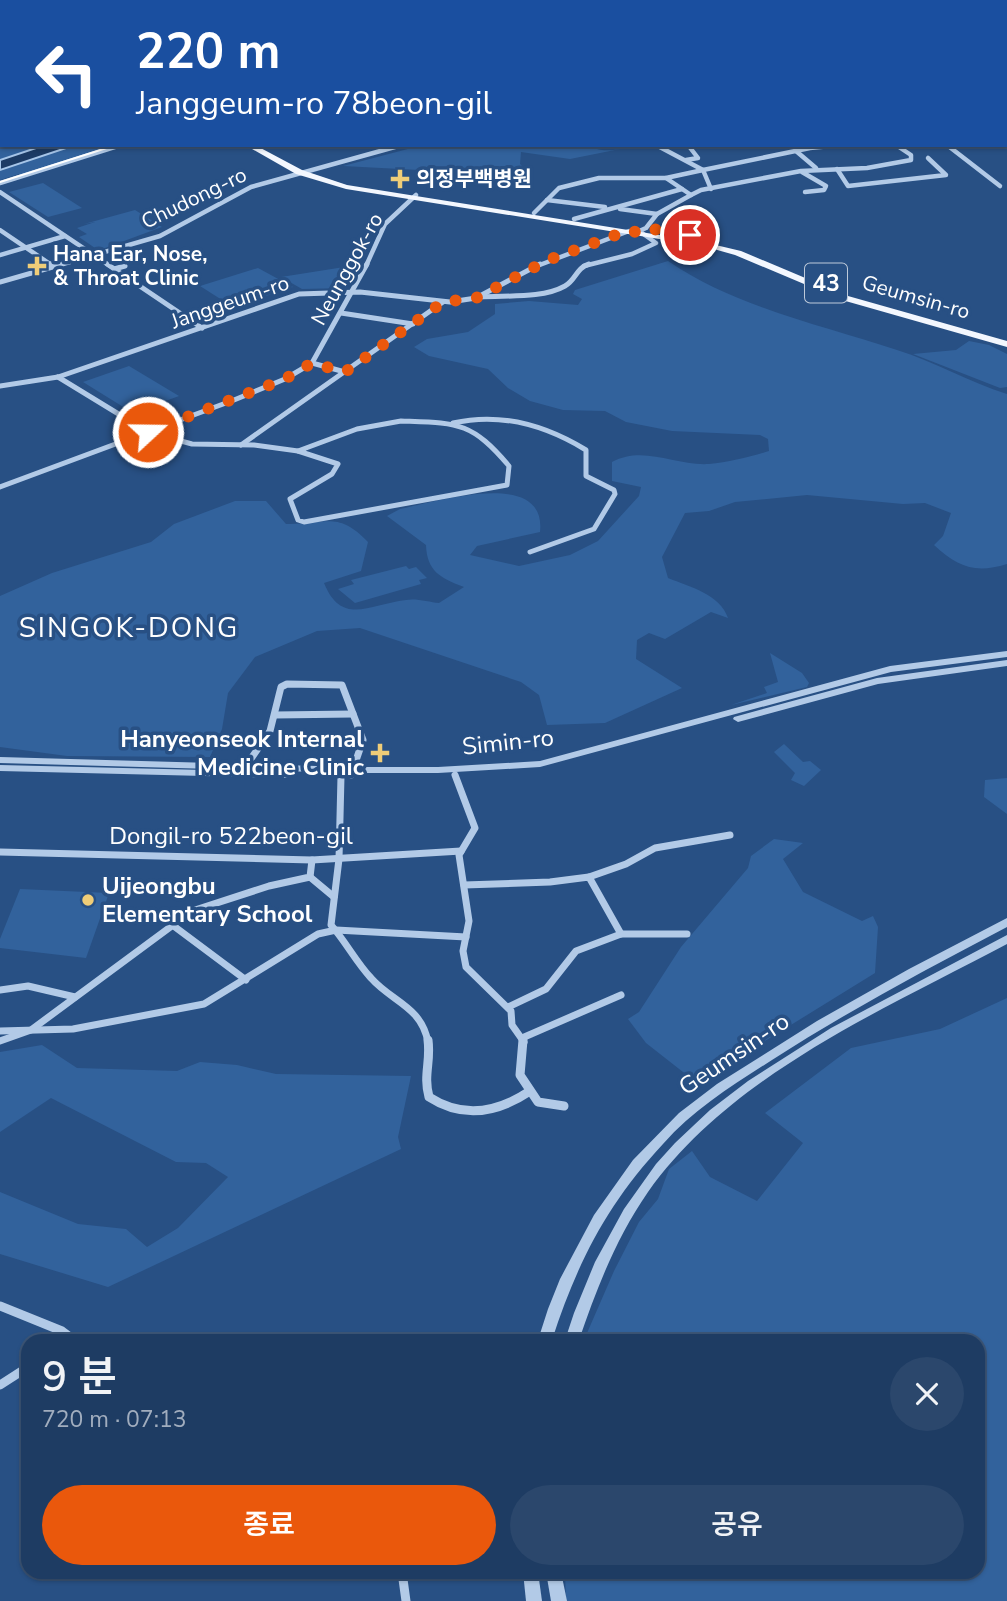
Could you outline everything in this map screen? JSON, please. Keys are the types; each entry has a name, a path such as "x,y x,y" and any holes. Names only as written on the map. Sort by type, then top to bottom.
{"main road":[{"name":"Geumsin-ro","path":"253,147 303,171 346,187 638,231 690,235 745,251 862,298 1007,339"},
{"name":"Geumsin-ro","path":"263,147 303,171"},
{"name":"Geumsin-ro","path":"414,197 574,219 738,253 845,298 1007,344"}],"street":[{"path":"0,183 115,147"},
{"name":"Chudong-ro","path":"0,282 162,237 235,193 303,171 394,147"},
{"path":"660,147 703,170 711,189"},
{"path":"685,161 698,158 690,147"},
{"path":"778,147 786,153"},
{"path":"534,213 559,188 586,179 666,178 825,147"},
{"path":"479,297 537,295 562,289 585,264 632,254 656,243 638,231 657,214 691,195 802,171 873,168 911,160 911,155 899,147"},
{"path":"950,147 1000,186"},
{"path":"796,151 802,159 821,169"},
{"path":"836,169 848,186 946,175 928,158"},
{"path":"802,171 826,186 824,190 805,192"},
{"path":"666,178 691,195"},
{"path":"574,219 610,208 637,204 682,189"},
{"path":"0,192 202,328"},
{"name":"Neunggok-ro","path":"312,363 341,313 385,224 414,197"},
{"path":"0,201 9,198"},
{"path":"547,200 657,214"},
{"path":"0,230 55,267"},
{"name":"Janggeum-ro","path":"0,386 58,377 299,294 352,292 443,302 479,297 548,260 638,231"},
{"path":"0,238 8,235"},
{"path":"0,255 65,236"},
{"path":"114,269 125,266"},
{"path":"241,445 443,302"},
{"path":"341,313 414,324"},
{"path":"0,486 285,379 312,363 345,372"},
{"path":"58,377 148,432 192,444 310,451 338,464 332,474 290,499 298,520 304,522 507,485 509,466 488,440 453,423"},
{"path":"310,451 357,429 401,421 453,423 490,418 542,428 586,450 586,476 614,490 615,494 594,529 530,552"},
{"name":"Simin-ro","path":"0,760 247,766 348,774 540,764 870,674 921,664 1007,654"},
{"name":"Simin-ro","path":"0,768 455,775 550,767 877,681 1007,663"},
{"path":"247,766 250,756 270,731 281,687 287,684 342,685 363,740 348,774 330,919 374,982 408,1005 427,1031 429,1067 424,1079 429,1097 451,1111 472,1111 519,1100 530,1091"},
{"path":"275,715 352,714"},
{"path":"455,775 465,804 476,822 476,831 461,851 469,921 463,958 466,967 508,1007 512,1025 525,1043 517,1067 519,1077 538,1102 564,1106"},
{"path":"464,885 550,882 589,877 626,864 655,848 730,835"},
{"name":"Dongil-ro 522beon-gil","path":"0,852 312,860 461,851"},
{"path":"310,877 312,860"},
{"path":"310,877 334,897"},
{"path":"0,1041 31,1030 171,924 203,907 310,877"},
{"path":"589,877 621,934"},
{"name":"Geumsin-ro","path":"547,1334 553,1311 578,1258 609,1206 633,1171 681,1119 706,1097 779,1049 854,1004 1007,922"},
{"path":"171,924 246,980"},
{"path":"0,1031 73,1030 198,1005 246,980 318,934 336,930 466,937"},
{"path":"508,1007 546,989 566,960 576,951 621,934 687,934"},
{"name":"Geumsin-ro","path":"574,1334 588,1293 612,1240 630,1209 680,1146 740,1094 784,1063 873,1010 1007,939"},
{"path":"0,990 12,985 37,985 75,997"},
{"path":"522,1038 621,995"},
{"path":"0,1306 66,1334"},
{"path":"0,1385 21,1372"},
{"path":"403,1579 406,1601"},
{"path":"532,1579 534,1601"},
{"path":"556,1579 559,1601"}],"shaded area":[{"path":"0,147 114,147 24,177 19,174 0,180"},
{"path":"39,147 69,147 0,170 0,160"},
{"path":"415,147 619,149 570,159 521,152 520,164 532,176 343,166"},
{"path":"43,183 82,208 48,217 9,192"},
{"path":"135,210 162,227 105,248 95,248 79,237 87,234 77,228 95,222 84,224"},
{"path":"668,261 721,291 750,303 911,355 1007,394 1007,564 976,568 951,559 934,545 943,536 951,513 925,503 903,504 807,495 735,502 709,511 685,513 662,557 668,578 711,597 728,618 711,612 665,639 649,633 637,640 636,659 682,688 605,723 547,725 539,695 521,682 360,628 317,631 255,657 228,693 222,729 210,757 67,756 0,747 0,596 52,573 151,542 174,524 235,501 266,501 286,524 330,521 348,526 368,542 361,571 324,583 331,597 339,605 358,610 410,600 439,603 464,587 436,572 429,561 426,545 387,516 400,509 438,500 486,494 508,494 526,500 537,512 540,532 477,546 470,555 519,566 570,555 598,541 639,496 641,487 612,481 612,462 636,455 709,464 769,451 768,439 760,435 672,431 626,422 605,411 563,410 530,401 508,388 488,369 429,356 414,347 427,339 468,332 495,314 495,304 529,301 578,305 582,299 573,294 575,290"},
{"path":"357,265 345,288 302,289 281,277"},
{"path":"258,268 293,287 233,307 200,286"},
{"path":"969,341 989,345 1007,354 1007,387 1000,388 913,354 956,350"},
{"path":"129,366 179,396 133,413 83,382"},
{"path":"406,566 409,569 416,567 427,578 419,580 421,584 355,603 338,589 354,584 351,580"},
{"path":"770,653 802,673 809,683 807,687 731,705 767,693 764,687 778,682"},
{"path":"784,744 803,762 810,761 821,770 804,786 791,780 795,773 774,752"},
{"path":"1007,778 1007,814 984,797 985,780"},
{"path":"774,839 803,843 783,859 803,892 862,921 873,916 878,927 875,973 697,1083 646,1043 628,1019 639,1012 681,947 748,868 751,856"},
{"path":"20,889 109,893 86,958 0,948 0,939"},
{"path":"1007,998 1007,1601 566,1601 565,1579 985,1579 985,1334 587,1334 614,1271 639,1222 658,1199 669,1169 692,1151 710,1177 757,1201 803,1143 765,1113 851,1048 940,1029"},
{"path":"42,1045 77,1068 177,1071 200,1062 237,1065 276,1074 411,1076 398,1137 401,1149 108,1287 0,1254 0,1192 78,1224 126,1229 147,1247 178,1228 228,1177 206,1163 176,1162 51,1098 0,1132 0,1052"}],"tram line":[{"path":"0,182 110,147"}],"place":[{"name":"의정부백병원","path":"400,179"},
{"name":"Hana Ear, Nose, & Throat Clinic","path":"37,266"},
{"name":"Hanyeonseok Internal Medicine Clinic","path":"380,753"},
{"name":"Uijeongbu Elementary School","path":"88,900"}],"district":[{"name":"SINGOK-DONG","path":"129,627"}],"route":[{"path":"148,432 285,379 312,363 345,372 443,302 476,298 548,260 629,230 636,232 646,228 690,235"}]}
